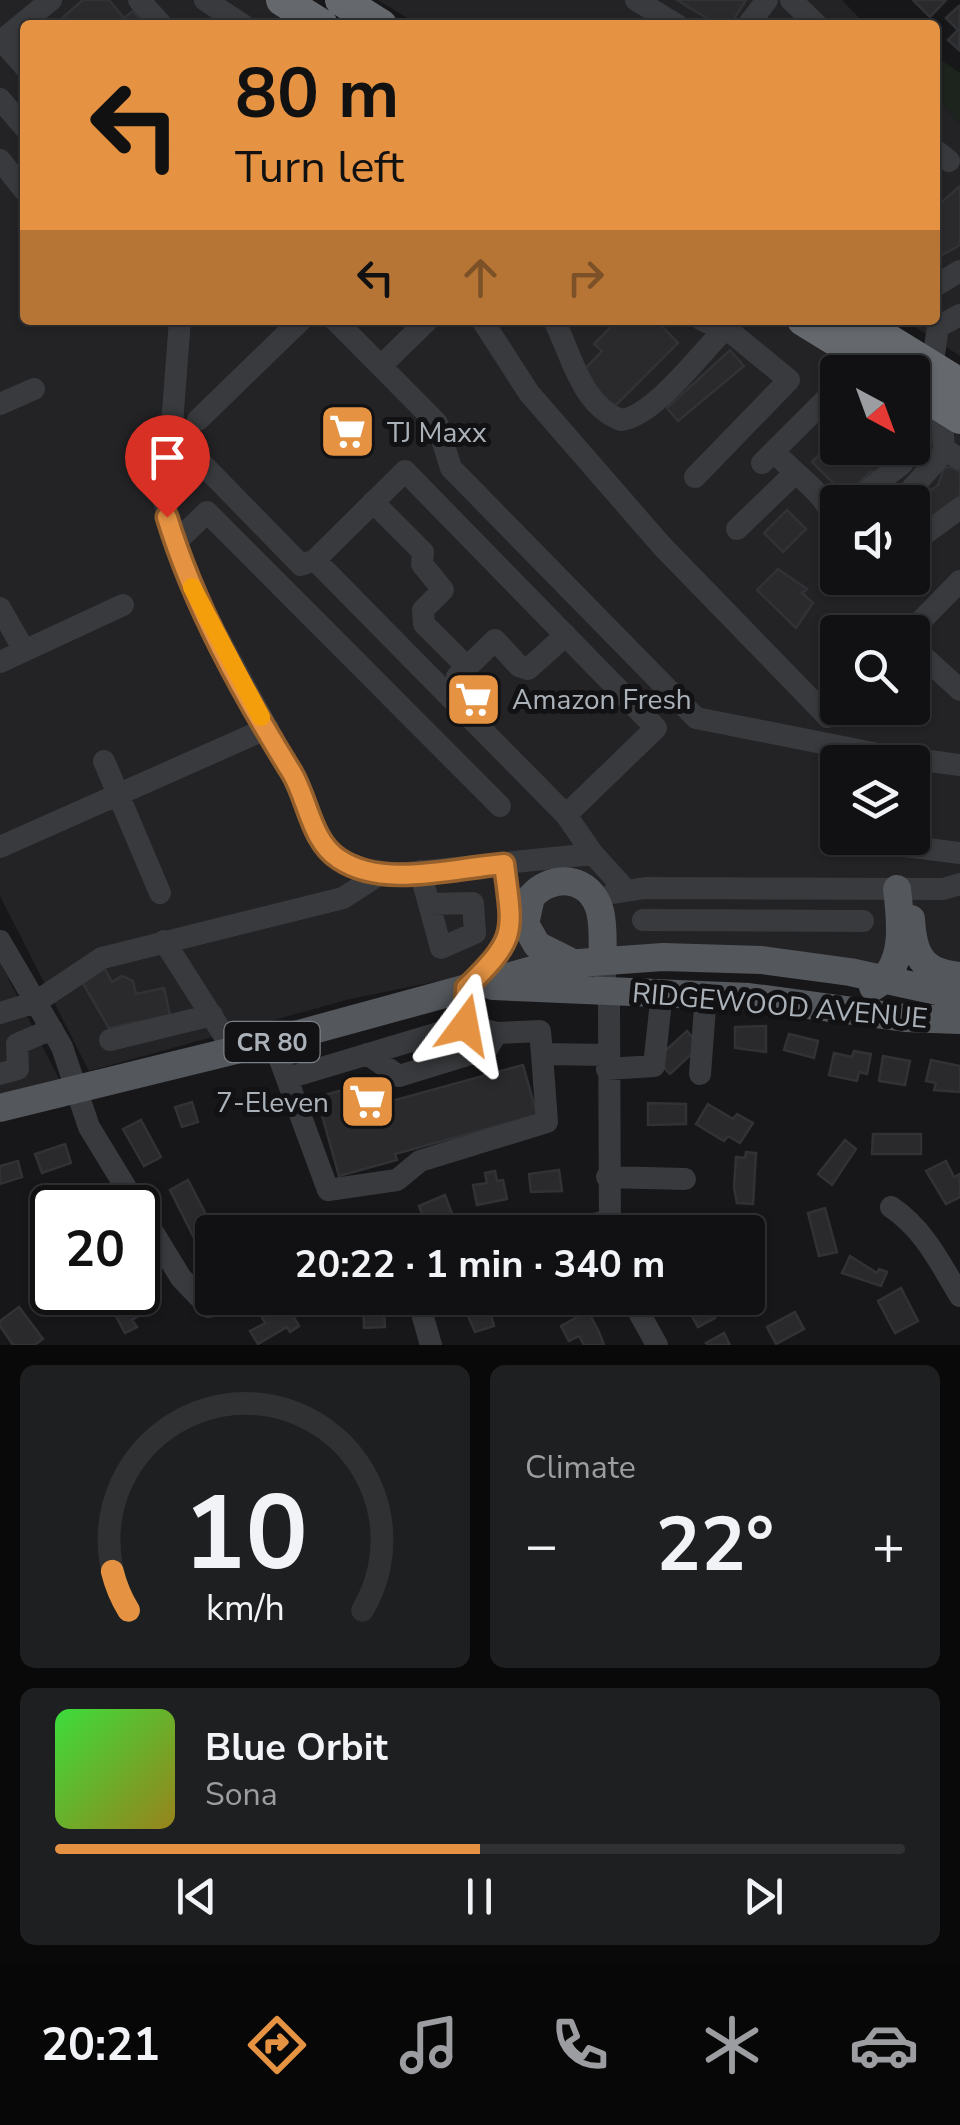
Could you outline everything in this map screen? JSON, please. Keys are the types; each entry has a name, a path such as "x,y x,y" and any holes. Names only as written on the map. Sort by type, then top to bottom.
{"highway":[{"path":"279,0 313,20"},
{"path":"341,0 373,20"},
{"path":"810,325 850,355"},
{"path":"861,325 934,404"}],"main road":[{"path":"573,963 533,941 525,924 527,903 541,887 564,880 584,886 597,902 603,960"},
{"path":"905,889 916,955 934,972 960,976"},
{"path":"706,994 764,979 852,992 885,980 898,949 905,889"},
{"name":"RIDGEWOOD AVENUE","path":"13,1105 273,1041 533,968 573,963 690,956 762,960 960,996"},
{"name":"RIDGEWOOD AVENUE","path":"473,987 706,994 905,1018 960,1020"}],"street":[{"path":"27,20 51,0"},
{"path":"139,0 157,20"},
{"path":"205,0 235,20"},
{"path":"636,0 668,20"},
{"path":"790,0 812,20"},
{"path":"1,41 20,62"},
{"path":"0,99 20,122"},
{"path":"0,160 20,185"},
{"path":"180,325 172,424 180,441 301,564 315,560 405,472 656,728 566,815"},
{"path":"198,420 297,325"},
{"path":"340,325 438,423 451,468 696,718 832,745"},
{"path":"383,364 423,325"},
{"path":"485,325 529,392 662,546 820,699"},
{"path":"557,325 576,363 582,387 621,420 634,419 655,401 721,325"},
{"path":"694,476 789,380 725,325"},
{"path":"919,485 953,455 940,432 934,404 932,325"},
{"path":"0,404 34,390"},
{"path":"874,485 902,464 934,404"},
{"path":"820,405 768,457 820,494"},
{"path":"172,424 156,439 152,462 190,585 268,728 323,844 338,859 377,876"},
{"path":"737,529 794,475"},
{"path":"373,502 423,552 422,564 444,590 423,610 424,624 468,666"},
{"path":"930,530 960,508"},
{"path":"175,543 207,512 500,806"},
{"path":"315,560 566,815 593,854 624,888"},
{"path":"927,615 960,581"},
{"path":"0,662 124,605"},
{"path":"0,608 24,650"},
{"path":"444,690 495,640 519,666 528,669 566,635"},
{"path":"930,662 960,690"},
{"path":"808,738 820,725"},
{"path":"0,848 268,728"},
{"path":"104,761 160,893"},
{"path":"930,762 960,765"},
{"path":"930,849 960,853"},
{"path":"0,1013 36,1002 102,958 342,898 377,876 593,854"},
{"path":"465,1025 473,987 508,942 512,926 504,864"},
{"path":"420,871 429,904"},
{"path":"597,902 624,888 943,889 960,884"},
{"path":"749,888 750,920"},
{"path":"643,920 864,921"},
{"path":"164,940 234,1051"},
{"path":"0,941 52,1029 90,1126 182,1278 195,1291"},
{"path":"603,960 607,989 609,1215"},
{"path":"542,1054 654,1066 662,992"},
{"path":"700,1074 706,994"},
{"path":"110,1040 212,1014"},
{"path":"273,1041 328,1190 397,1180 420,1161 547,1122 540,1031 497,1033 465,1025 288,1078"},
{"path":"13,1105 9,1072 17,1044 52,1029"},
{"path":"367,1054 399,1076 488,1049 497,1033"},
{"path":"388,1070 399,1045"},
{"path":"607,1177 686,1179"},
{"path":"891,1208 911,1221 960,1296"},
{"path":"422,1315 431,1345"},
{"path":"640,1315 657,1345"}],"shaded area":[{"path":"0,0 295,0 327,20 20,20 20,325 814,325 862,355 820,355 820,465 930,465 930,398 960,417 960,967 566,955 350,999 89,1071 0,896"},
{"path":"378,0 842,0 861,20 411,20"},
{"path":"940,59 960,73 960,124 940,102"},
{"path":"940,102 960,124 960,356 912,325 940,325"},
{"path":"0,962 59,1079 0,1095"}],"building":[{"path":"83,0 109,0 124,18 133,11 140,20 60,20"},
{"path":"677,0 746,0 733,20 710,20"},
{"path":"913,0 946,0 930,17"},
{"path":"959,6 959,50 948,40 958,30 946,18"},
{"path":"960,186 960,245 940,256 940,204"},
{"path":"613,325 661,325 678,343 611,410 584,370 602,351 594,344"},
{"path":"730,350 744,366 678,421 667,408"},
{"path":"820,454 820,465 888,465 887,472 870,472 857,485 835,485 812,462"},
{"path":"944,468 960,472 960,496 930,520 930,491 938,485"},
{"path":"787,510 806,529 783,552 764,533"},
{"path":"778,569 807,589 802,593 813,603 796,628 757,590"},
{"path":"101,962 112,982 122,976 133,981 136,994 164,988 170,1015 109,1028 78,975"},
{"path":"766,1026 766,1052 735,1048 735,1027"},
{"path":"687,1031 700,1046 670,1074 656,1059"},
{"path":"789,1034 818,1041 814,1058 784,1050"},
{"path":"854,1051 871,1054 867,1074 859,1072 857,1081 829,1075 834,1053 852,1057"},
{"path":"883,1056 910,1061 905,1085 879,1081"},
{"path":"931,1060 960,1066 960,1092 934,1090 936,1083 926,1081"},
{"path":"523,1065 537,1115 395,1154 397,1160 339,1176 317,1097 375,1081 381,1104"},
{"path":"192,1102 198,1122 182,1127 175,1107"},
{"path":"648,1103 686,1104 686,1124 648,1125"},
{"path":"708,1104 733,1119 737,1114 753,1123 740,1143 728,1136 724,1141 696,1124"},
{"path":"141,1120 161,1157 144,1166 123,1129"},
{"path":"873,1134 921,1134 921,1154 872,1154"},
{"path":"845,1140 856,1149 832,1185 818,1174"},
{"path":"65,1144 71,1163 42,1173 35,1154"},
{"path":"746,1152 756,1153 753,1204 737,1203 734,1188 736,1157 745,1158"},
{"path":"18,1161 22,1177 0,1184 0,1166"},
{"path":"946,1161 954,1177 960,1174 960,1197 946,1204 926,1171"},
{"path":"559,1170 562,1191 531,1192 529,1174"},
{"path":"495,1171 497,1181 503,1180 507,1199 477,1205 473,1185 487,1183 485,1173"},
{"path":"188,1180 206,1215 195,1215 195,1240 170,1190"},
{"path":"445,1195 452,1214 422,1215 419,1206"},
{"path":"825,1208 837,1252 819,1256 808,1213"},
{"path":"850,1256 877,1273 879,1269 887,1272 881,1286 842,1273"},
{"path":"901,1288 918,1321 895,1333 878,1301"},
{"path":"19,1307 43,1339 34,1345 13,1345 0,1326 0,1321"},
{"path":"795,1312 804,1329 776,1344 767,1327"},
{"path":"115,1315 140,1315 132,1320 137,1327 125,1333"},
{"path":"260,1315 293,1315 299,1326 290,1332 287,1327 258,1344 250,1331 265,1323"},
{"path":"364,1315 384,1315 385,1327 364,1328"},
{"path":"468,1315 491,1315 494,1326 475,1332"},
{"path":"581,1315 590,1315 604,1345 584,1345 579,1336 569,1341 561,1326"},
{"path":"691,1315 713,1315 715,1318 698,1327"},
{"path":"724,1333 730,1345 706,1343"}],"slow traffic":[{"path":"192,587 261,717"}],"place":[{"name":"TJ Maxx","path":"348,432"},
{"name":"Amazon Fresh","path":"473,699"},
{"name":"7-Eleven","path":"368,1102"}],"route":[{"path":"167,517 190,585 284,764 292,772 323,844 338,859 377,876 504,864 512,926 508,942 497,958 466,988 465,1025"}]}
